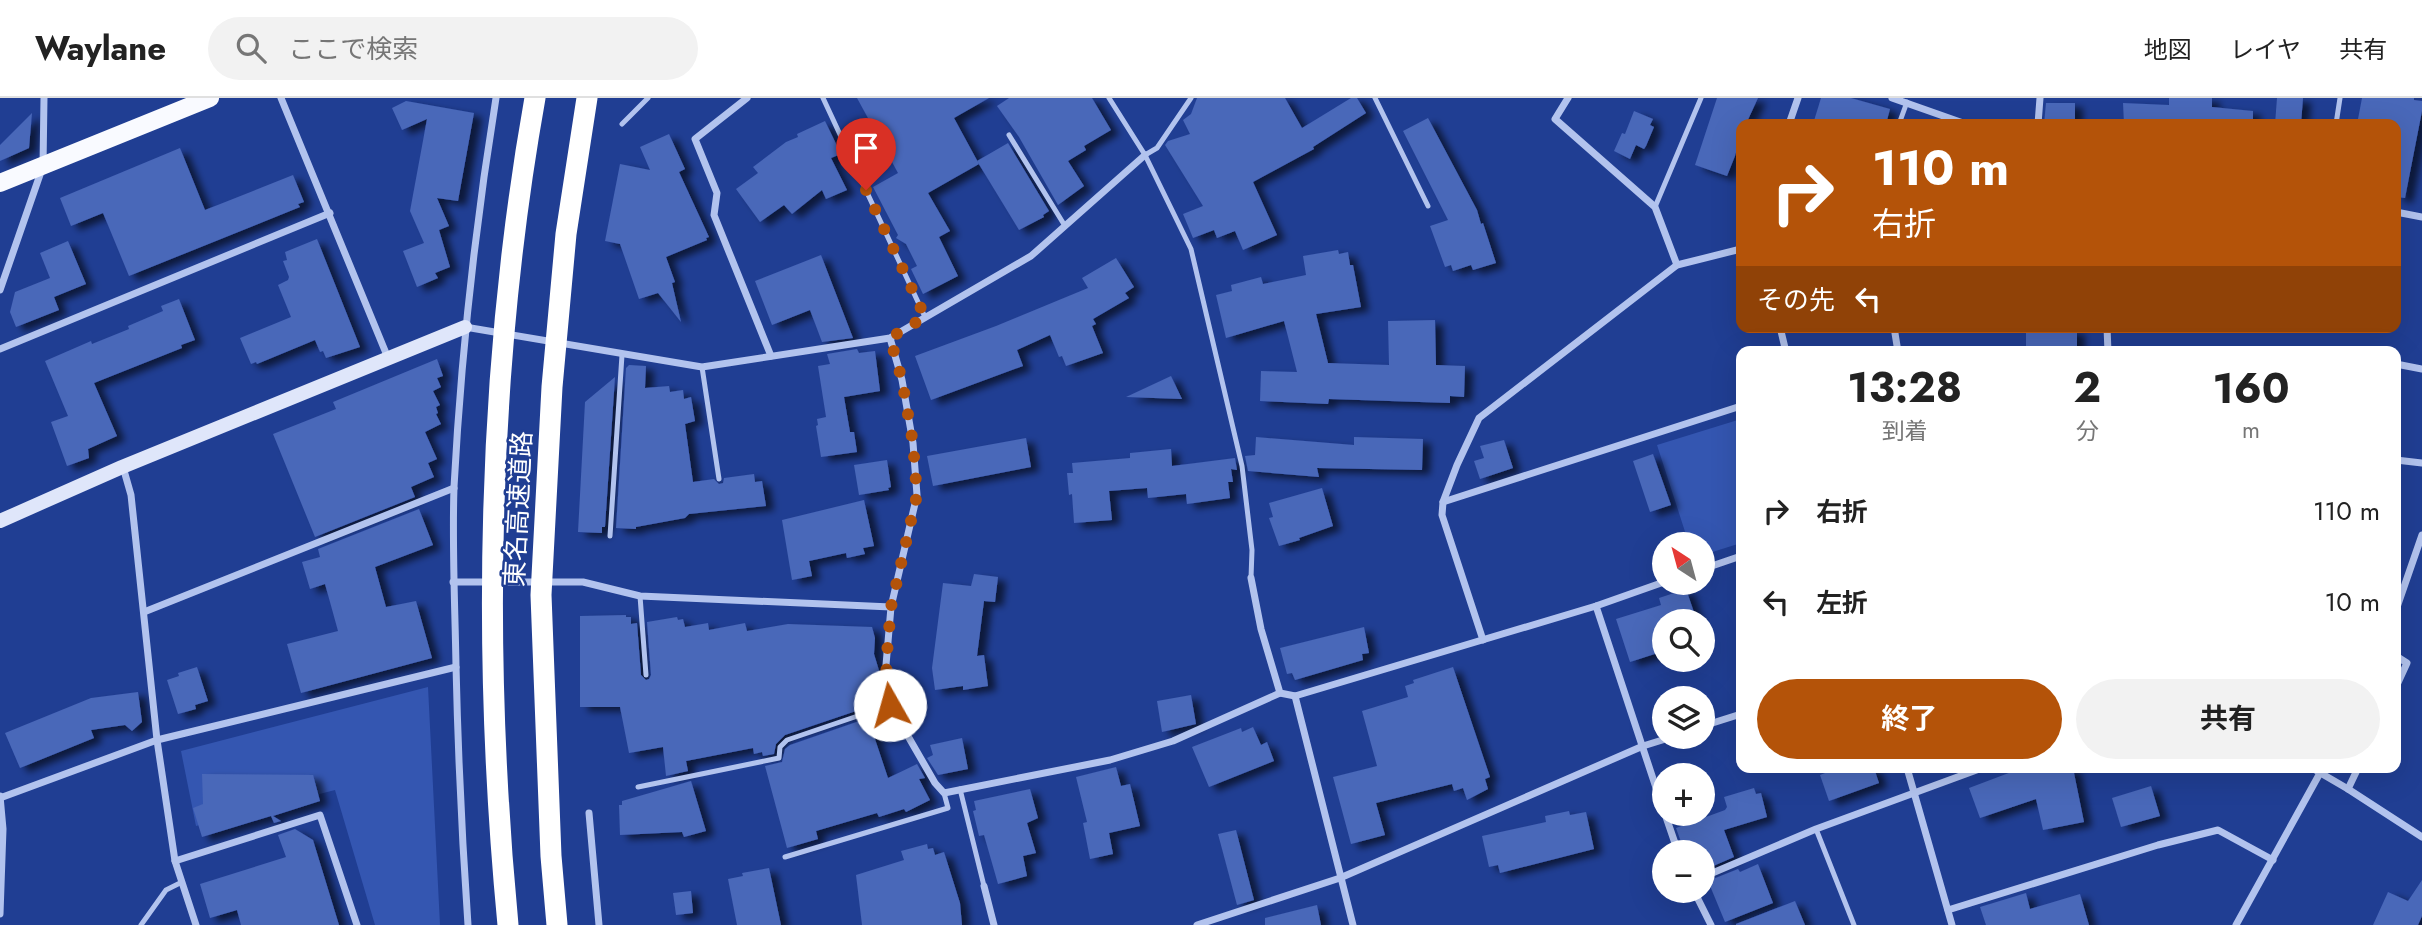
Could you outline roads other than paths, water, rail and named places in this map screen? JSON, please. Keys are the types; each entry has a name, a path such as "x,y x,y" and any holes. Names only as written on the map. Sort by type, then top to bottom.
{"highway":[{"name":"東名高速道路","path":"508,925 494,710 495,485 500,388 513,254 534,98"},
{"name":"東名高速道路","path":"557,925 551,856 541,595 553,373 566,234 587,98"}],"main road":[{"path":"0,183 210,98"}],"street":[{"path":"0,290 43,166 44,98"},
{"path":"281,98 388,358"},
{"path":"468,925 457,736 453,582 454,488 465,327 496,98"},
{"path":"747,98 695,139 717,193 714,215 771,356"},
{"path":"1568,98 1555,119 1655,207 1677,265"},
{"path":"1790,119 1798,98"},
{"path":"1892,98 1953,119"},
{"path":"2038,119 2040,98"},
{"path":"0,521 122,467 465,327 702,367 890,338 1031,256 1145,155"},
{"path":"0,349 330,213"},
{"path":"2401,213 2422,217"},
{"path":"1483,640 1442,515 1443,502 1479,418 1677,265 1736,250"},
{"path":"890,338 902,380 913,443 917,495 891,607 886,665 890,705 935,783 944,793 1110,760 1173,741 1280,693 1295,696 1596,607 1652,586"},
{"path":"2401,365 2422,369"},
{"path":"1443,502 1736,408"},
{"path":"2401,461 2422,463"},
{"path":"122,467 131,495 157,740 175,861 196,925"},
{"path":"144,612 454,488"},
{"path":"2401,596 2422,535"},
{"path":"1715,565 1736,558"},
{"path":"1251,578 1261,629 1280,693"},
{"path":"453,582 583,582 640,596 891,607"},
{"path":"1596,607 1652,773"},
{"path":"2401,659 2407,663 2401,676"},
{"path":"0,914 3,830 0,797 157,740 456,667"},
{"path":"1295,696 1353,925"},
{"path":"1715,722 1736,716"},
{"path":"1197,925 1340,878 1652,743"},
{"path":"1909,773 1952,925"},
{"path":"1715,872 1816,829 1968,773"},
{"path":"2236,925 2273,860 2315,773"},
{"path":"2321,773 2422,837"},
{"path":"2348,789 2356,773"},
{"path":"589,813 599,925"},
{"path":"175,861 320,816 356,925"},
{"path":"1948,910 2158,845 2218,830 2273,860"},
{"path":"984,886 994,925"},
{"path":"1699,903 1711,925"}],"lane":[{"path":"622,124 648,98"},
{"path":"823,98 925,317"},
{"path":"1109,98 1145,155 1191,249 1242,466 1252,550 1251,578"},
{"path":"1145,155 1157,148 1191,98"},
{"path":"1375,98 1428,206"},
{"path":"1655,207 1701,98"},
{"path":"2337,119 2340,98"},
{"path":"1901,119 1907,102"},
{"path":"1009,135 1065,226"},
{"path":"610,536 622,355"},
{"path":"702,367 719,479"},
{"path":"640,596 646,675"},
{"path":"638,787 779,758 780,747 788,740 890,705"},
{"path":"960,789 984,886"},
{"path":"785,857 948,808 944,793"},
{"path":"1816,829 1854,925"},
{"path":"141,925 166,890 182,882"}]}
